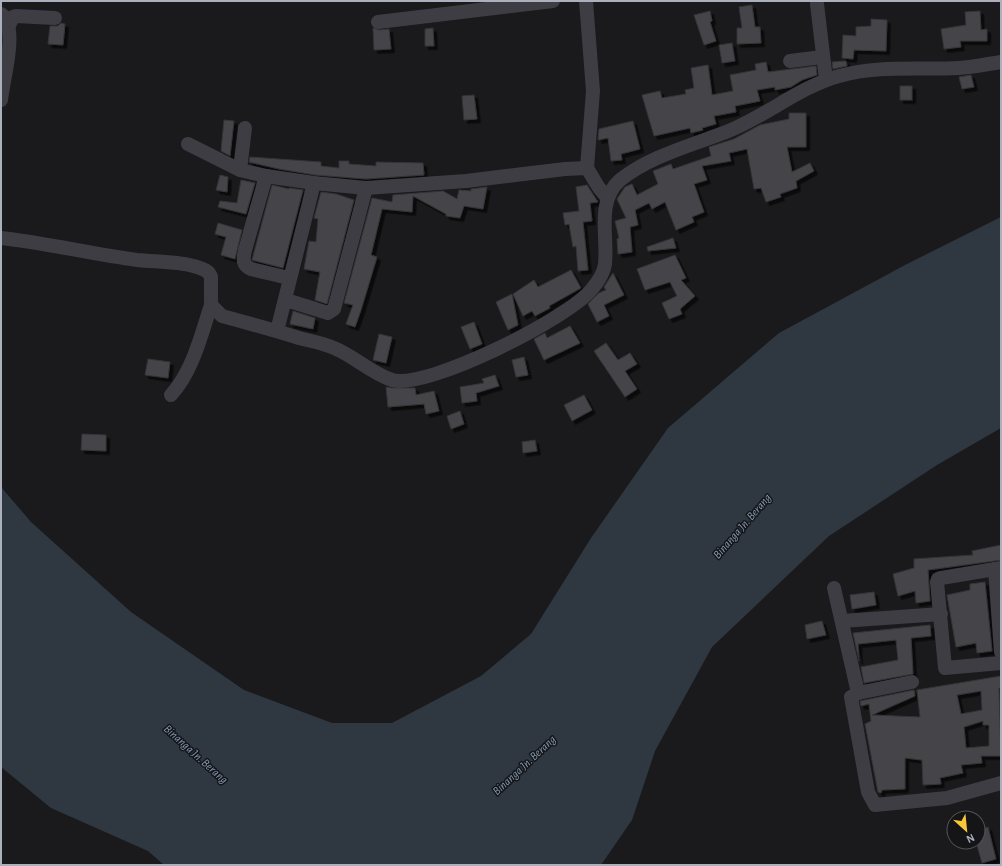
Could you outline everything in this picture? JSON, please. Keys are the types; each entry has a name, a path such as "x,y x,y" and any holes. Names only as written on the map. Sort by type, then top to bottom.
{"street":[{"path":"378,22 552,1"},
{"path":"586,1 593,91 587,168 599,188 607,197"},
{"path":"817,4 822,57 826,80"},
{"path":"1,100 10,35 5,19 20,16 55,18"},
{"path":"790,61 822,57"},
{"path":"211,305 222,316 334,348 393,380 407,381 459,367 501,348 556,317 584,298 592,290 605,265 604,224 607,197 620,181 643,166 673,151 743,124 811,86 840,75 877,69 960,68 1001,62"},
{"path":"240,170 245,128"},
{"path":"188,144 240,170 266,176 314,183 366,188 466,181 565,169 587,168"},
{"path":"266,176 245,250 244,263 246,267 251,269 289,278"},
{"path":"277,331 286,300 289,278 314,183"},
{"path":"286,300 328,313 334,309 366,188"},
{"path":"1,238 31,241 137,260 197,267 207,270 211,277 211,305 188,368 180,385 171,395"},
{"path":"1001,652 998,568 938,579 945,668 1001,663"},
{"path":"834,588 858,693"},
{"path":"842,621 941,614"},
{"path":"912,682 858,693 851,697 868,792 875,805 947,798 1001,783"}],"water":[{"name":"Binanga Jn. Berang","path":"1001,217 1001,428 937,465 829,536 712,647 655,751 632,820 601,865 164,865 148,851 51,808 1,767 1,487 31,522 131,612 244,690 332,723 392,723 481,676 531,634 591,538 668,428 779,333 905,265"}],"building":[{"path":"752,5 755,27 760,27 761,43 737,44 737,28 742,28 739,7"},
{"path":"710,11 712,21 710,22 716,41 704,45 694,15"},
{"path":"980,11 981,30 987,29 987,41 960,41 961,47 944,49 941,29 966,25 965,12"},
{"path":"871,19 887,20 886,51 854,50 853,59 842,58 843,35 856,36 856,27 871,26"},
{"path":"61,23 65,24 63,45 48,44 50,26 58,26"},
{"path":"373,28 379,30 389,29 391,49 374,50"},
{"path":"433,28 434,46 425,46 425,29"},
{"path":"732,43 735,61 722,63 719,45"},
{"path":"846,61 847,66 833,69 832,62"},
{"path":"766,62 768,72 816,66 817,75 802,80 791,87 775,90 775,87 757,90 760,101 735,106 736,112 714,116 716,124 702,128 703,130 691,133 690,128 654,136 642,95 660,91 662,98 686,94 685,90 694,88 691,68 708,65 712,95 733,91 730,75 756,70 755,64"},
{"path":"971,75 974,87 962,89 959,77"},
{"path":"900,86 912,86 912,100 900,100"},
{"path":"474,95 477,119 464,120 462,96"},
{"path":"789,113 806,113 806,147 787,147 792,172 810,163 814,171 796,181 797,188 780,194 781,197 766,202 761,188 754,189 747,149 729,153 731,161 702,166 707,180 694,184 704,212 692,217 694,222 676,230 665,202 652,209 649,203 635,210 638,225 630,227 632,252 618,254 617,239 619,238 615,221 626,218 617,199 625,187 632,184 637,195 658,184 653,171 671,164 673,169 711,156 709,147 734,139 760,125 789,119"},
{"path":"224,120 234,121 230,156 221,151"},
{"path":"633,121 640,149 621,154 622,160 611,161 608,138 598,140 599,129"},
{"path":"250,157 321,162 321,166 339,168 339,161 349,161 349,164 376,166 376,162 423,163 424,175 366,179 315,175 249,162"},
{"path":"220,175 228,177 227,192 216,190"},
{"path":"241,180 255,183 246,214 218,207 220,201 237,203"},
{"path":"272,185 289,189 303,190 283,268 252,260"},
{"path":"587,185 598,202 590,203 592,221 583,222 588,270 578,271 576,246 573,247 569,224 565,225 563,213 579,211 576,187"},
{"path":"487,187 483,209 464,206 460,218 446,216 446,214 413,196 412,212 382,209 371,255 377,257 361,310 355,327 346,324 353,305 344,303 372,198 392,202 393,195 443,191 457,199 459,190 471,191 471,189"},
{"path":"321,192 336,194 354,200 327,304 315,300 320,272 304,269 309,241 316,242 318,219 314,218"},
{"path":"218,223 242,230 235,259 221,255 226,237 215,234"},
{"path":"673,238 676,248 648,251 647,247"},
{"path":"675,255 686,278 681,280 695,296 680,309 682,314 669,319 662,303 677,296 670,282 645,290 637,269"},
{"path":"571,270 581,288 549,306 550,308 535,316 532,311 523,316 513,294 534,280 538,287"},
{"path":"613,273 624,295 604,305 609,316 597,322 588,304 599,293 606,290 604,287"},
{"path":"512,294 518,325 508,330 496,302"},
{"path":"293,311 315,318 313,329 290,324"},
{"path":"474,322 482,344 470,349 461,327"},
{"path":"570,326 580,343 544,360 534,339 545,333 547,338"},
{"path":"379,334 392,337 386,363 373,360"},
{"path":"606,343 618,360 630,353 637,364 625,371 637,389 625,397 594,351"},
{"path":"524,357 528,375 516,377 512,360"},
{"path":"148,359 170,362 168,378 145,375"},
{"path":"495,375 499,386 476,393 477,401 462,403 460,387 484,383 482,379"},
{"path":"386,387 415,388 416,395 434,391 439,411 426,414 424,404 388,407"},
{"path":"584,395 592,410 572,421 564,405"},
{"path":"460,411 464,424 451,429 447,416"},
{"path":"82,434 106,435 106,451 81,450"},
{"path":"535,440 537,451 523,453 522,442"},
{"path":"1001,545 1001,560 928,570 930,601 916,603 915,591 898,596 893,574 914,568 914,559 973,555 972,551"},
{"path":"985,582 992,651 977,653 976,643 956,647 947,595 970,590 970,584"},
{"path":"874,592 876,605 852,609 850,595"},
{"path":"822,621 826,635 807,639 805,625"},
{"path":"930,625 931,636 911,638 913,674 864,683 861,667 898,660 896,640 858,644 859,661 853,633"},
{"path":"1001,676 1001,688 999,688 1001,756 981,756 982,763 961,765 963,773 940,778 941,784 923,785 922,760 905,758 905,789 882,790 881,793 878,792 865,724 871,721 869,704 861,706 860,701 914,690 915,696 872,715 920,717 917,690","holes":["981,691 982,710 961,714 957,695","983,721 983,725 989,725 989,746 966,748 964,727"]},
{"path":"988,827 996,859 982,863 978,850 986,850 986,828"}]}
